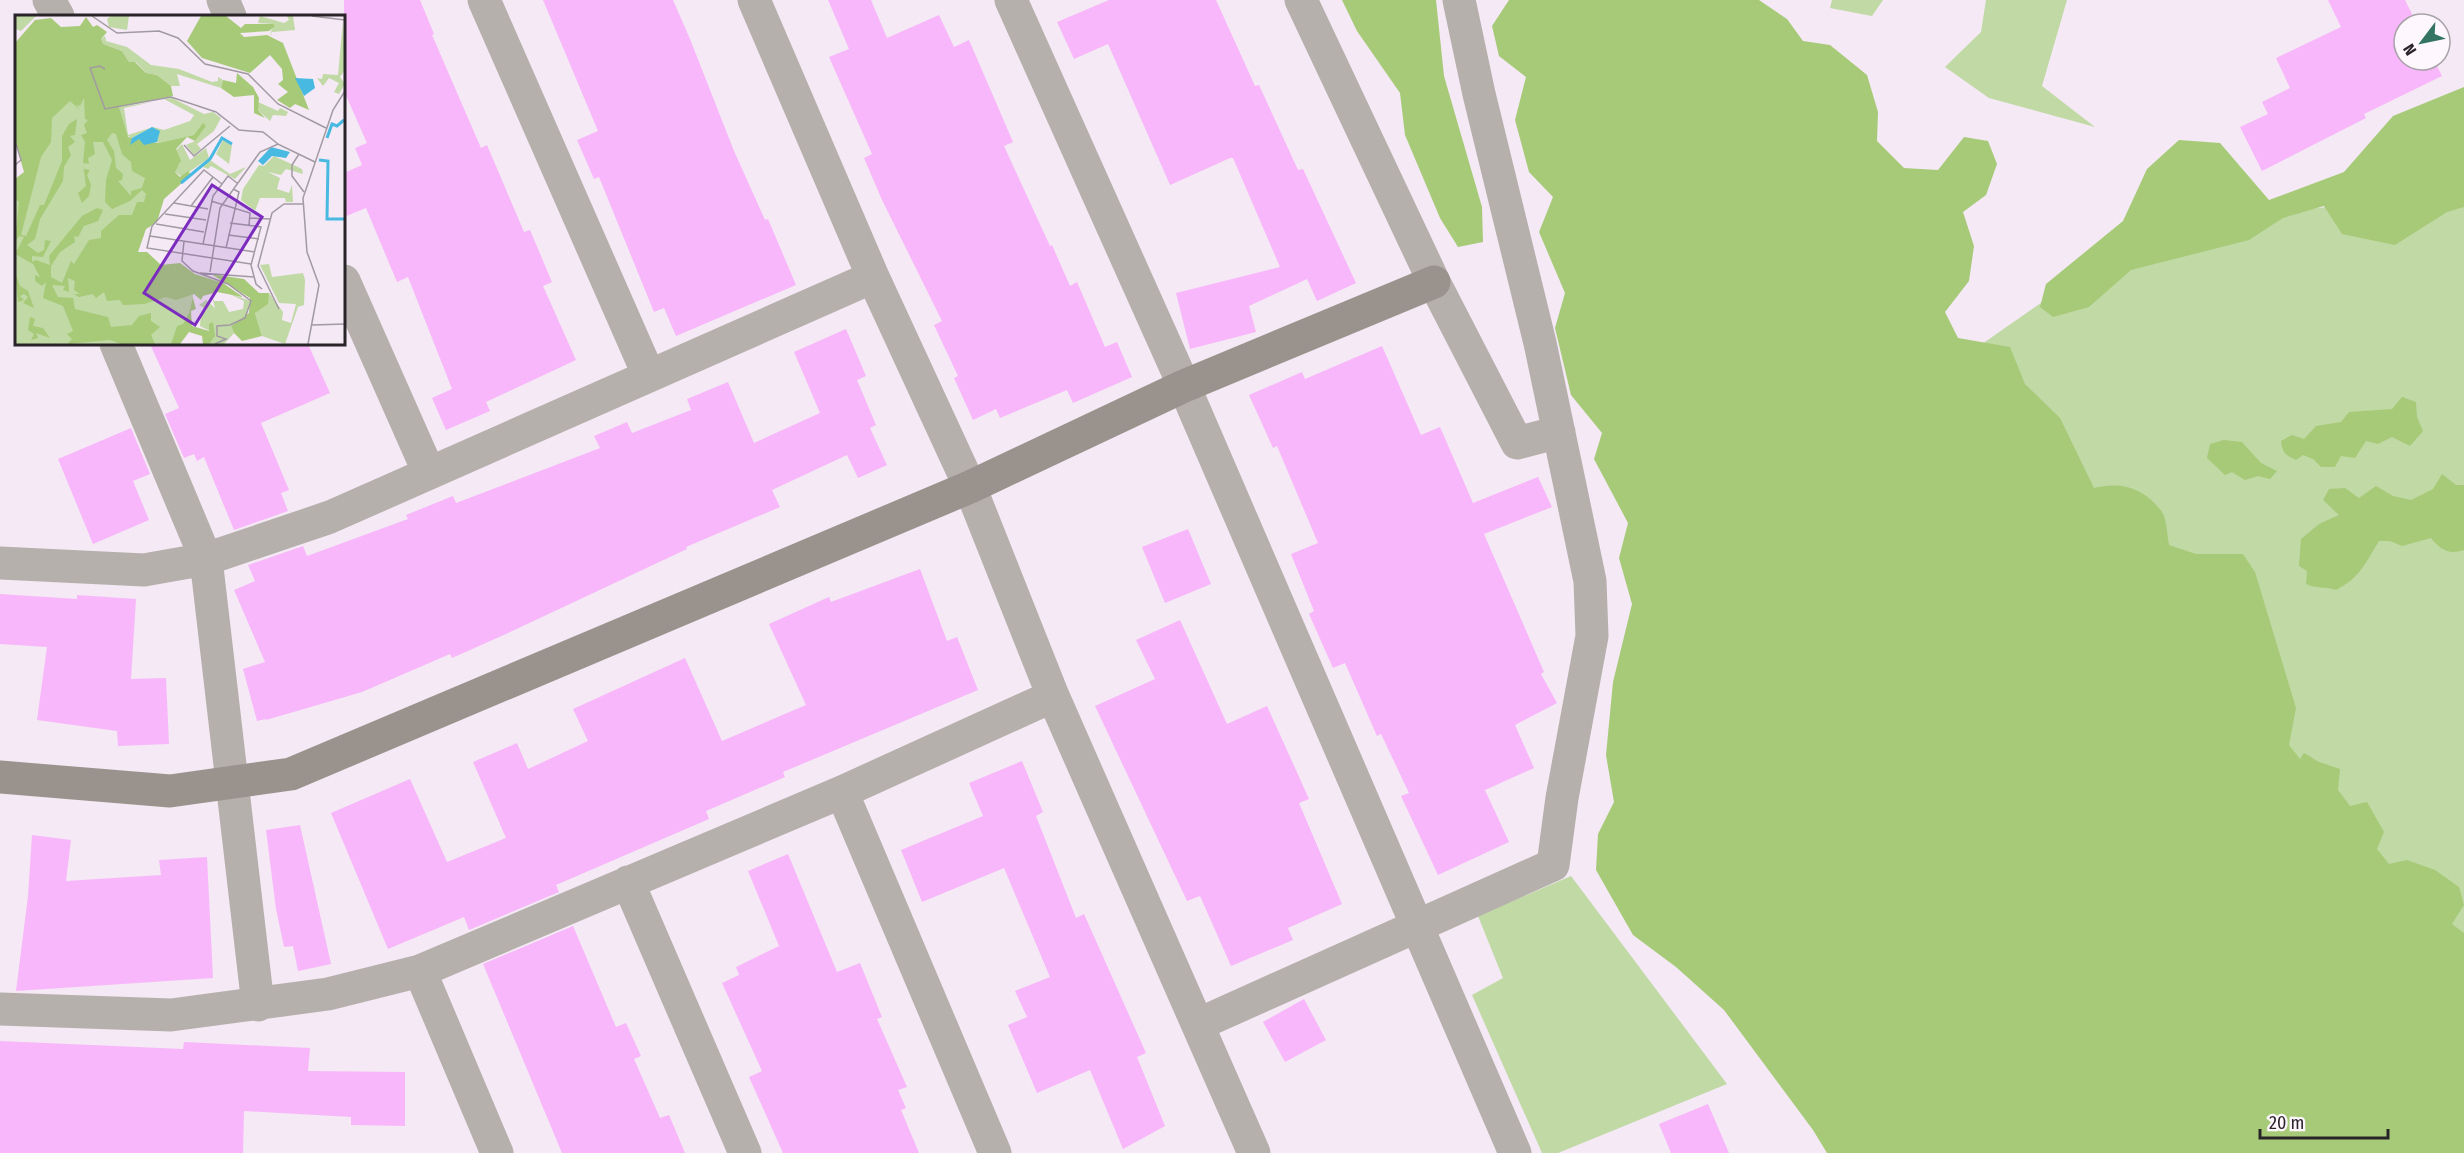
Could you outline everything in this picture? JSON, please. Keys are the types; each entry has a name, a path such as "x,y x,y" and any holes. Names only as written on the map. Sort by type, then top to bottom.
{"street":[{"path":"49,0 57,15"},
{"path":"223,0 230,15"},
{"path":"484,0 650,376"},
{"path":"754,0 873,277 970,487 1053,696 1254,1153"},
{"path":"1011,0 1184,386 1515,1153"},
{"path":"1301,0 1434,282 1517,443 1559,432"},
{"path":"1199,1024 1553,865 1562,798 1593,636 1590,581 1540,344 1479,94 1459,0"},
{"path":"0,563 144,570 206,560 330,517 873,277"},
{"path":"0,777 170,791 291,774 970,487 1184,386 1434,282"},
{"path":"345,283 429,474"},
{"path":"116,345 206,560 234,782 258,1005"},
{"path":"0,1009 171,1015 328,994 420,971 842,792 1053,696"},
{"path":"842,792 995,1153"},
{"path":"628,882 745,1153"},
{"path":"420,971 497,1153"}],"green space":[{"path":"1342,0 1436,0 1444,76 1482,207 1483,242 1458,247 1440,218 1405,135 1400,93 1357,31"},
{"path":"1509,0 1759,0 1787,19 1803,41 1830,45 1867,75 1878,112 1877,141 1904,168 1938,170 1964,137 1988,141 1997,164 1986,195 1963,212 1974,246 1969,281 1945,312 1958,338 2010,347 2025,384 2060,418 2094,488 2123,486 2148,497 2164,515 2169,545 2196,554 2243,554 2255,572 2296,708 2289,745 2300,759 2304,753 2319,762 2340,769 2338,790 2350,806 2367,802 2384,832 2377,849 2389,864 2407,860 2435,870 2459,887 2464,905 2452,924 2464,933 2464,1153 1827,1153 1813,1130 1724,1010 1676,967 1633,935 1596,870 1598,834 1614,802 1606,755 1613,682 1632,604 1619,558 1628,523 1594,459 1602,433 1571,395 1555,328 1565,293 1539,232 1553,197 1529,172 1515,120 1526,77 1499,56 1492,26"},
{"path":"1832,0 1883,0 1872,16 1830,8"},
{"path":"1986,0 2067,0 2042,86 2095,127 1989,98 1945,67 1981,32"},
{"path":"2464,87 2464,207 2447,212 2395,245 2342,234 2324,206 2283,218 2249,240 2131,270 2089,307 2053,317 2040,307 2046,284 2123,221 2147,169 2179,140 2220,143 2269,200 2344,172 2393,116"},
{"path":"2464,190 2464,1153 1939,374 2147,229"},
{"path":"2402,397 2416,402 2417,417 2423,431 2410,446 2392,437 2378,444 2366,441 2355,458 2341,456 2335,467 2321,467 2313,459 2303,455 2296,460 2287,455 2282,448 2281,441 2292,435 2304,439 2316,426 2341,422 2349,412 2392,409"},
{"path":"2224,440 2242,442 2261,463 2277,471 2270,479 2258,476 2245,480 2232,472 2225,475 2207,458 2210,444"},
{"path":"2442,474 2456,485 2464,485 2464,550 2454,552 2445,550 2431,538 2402,546 2390,541 2379,541 2362,569 2336,590 2306,584 2307,571 2299,566 2301,539 2319,524 2339,515 2323,500 2329,489 2345,488 2359,498 2376,486 2393,496 2411,500 2433,489"},
{"path":"1571,876 1727,1084 1558,1153 1542,1153 1472,995 1503,978 1478,916"}],"building":[{"path":"344,0 420,0 434,34 432,35 481,148 487,145 524,232 530,230 552,282 543,286 576,360 486,402 490,411 446,430 432,398 452,389 408,277 397,282 366,208 345,217 345,173 362,165 355,148 367,143 345,93"},
{"path":"543,0 673,0 734,151 765,220 768,219 796,285 676,336 664,308 654,312 599,177 594,179 577,140 598,131"},
{"path":"828,0 871,0 887,38 939,15 954,47 969,40 1013,142 1004,146 1050,246 1052,245 1070,286 1077,282 1105,347 1117,342 1132,377 1073,403 1067,390 1000,418 996,409 973,420 954,378 958,376 934,325 942,321 882,200 864,158 872,154 829,57 849,49"},
{"path":"1109,0 1216,0 1255,86 1259,85 1298,170 1303,169 1356,283 1317,301 1307,279 1249,306 1256,332 1190,349 1176,293 1280,267 1233,158 1170,185 1108,44 1074,59 1057,22"},
{"path":"2328,0 2405,0 2411,12 2392,12 2392,72 2440,72 2442,76 2364,114 2366,118 2262,171 2240,127 2268,114 2262,102 2290,88 2276,58 2341,27"},
{"path":"846,329 866,376 857,380 876,425 870,428 887,465 858,478 847,455 772,490 780,507 686,547 687,549 506,634 452,658 450,654 362,692 257,721 243,669 265,662 234,590 255,581 248,565 303,546 307,556 408,519 406,515 453,496 456,503 600,448 594,436 627,422 632,433 691,410 687,399 728,382 754,443 820,413 794,352"},
{"path":"150,345 308,345 330,393 261,423 289,490 281,493 288,511 234,530 204,457 197,461 194,454 184,458 165,414 179,408"},
{"path":"1382,346 1421,435 1440,427 1473,503 1538,477 1552,507 1484,534 1544,672 1541,674 1557,703 1515,725 1534,768 1485,790 1509,842 1438,875 1401,796 1409,793 1381,734 1377,736 1345,663 1333,668 1309,614 1314,611 1291,554 1318,543 1277,446 1273,448 1249,395 1302,372 1305,379"},
{"path":"131,428 150,474 133,481 149,520 93,544 58,459"},
{"path":"1188,529 1211,584 1165,603 1142,547"},
{"path":"920,569 947,641 957,637 978,690 783,772 785,777 706,811 709,819 556,885 559,892 469,930 464,917 388,949 331,813 410,779 447,862 506,838 473,762 517,743 528,769 588,741 573,709 685,658 722,741 806,705 769,624 829,597 831,602"},
{"path":"0,594 77,599 77,595 136,599 131,679 166,678 169,744 118,746 117,731 37,720 47,647 0,644"},
{"path":"1180,620 1227,724 1267,706 1309,799 1299,803 1342,904 1288,928 1293,940 1231,966 1200,896 1187,901 1095,706 1155,679 1136,640"},
{"path":"1022,761 1043,812 1036,816 1076,918 1084,914 1146,1053 1137,1057 1165,1126 1123,1149 1090,1070 1037,1093 1008,1025 1027,1017 1015,991 1050,977 1004,868 922,902 901,850 983,816 969,783"},
{"path":"300,825 331,964 298,971 293,946 284,947 276,909 266,830"},
{"path":"32,835 71,840 66,881 161,875 159,860 207,857 213,978 16,991 28,896"},
{"path":"788,854 837,972 860,963 882,1017 877,1019 907,1087 898,1090 906,1108 901,1110 919,1153 783,1153 749,1077 762,1071 722,983 739,975 736,967 779,946 748,871"},
{"path":"573,926 616,1027 626,1023 641,1056 634,1059 660,1118 669,1115 685,1153 562,1153 483,964"},
{"path":"1304,999 1326,1040 1285,1062 1263,1022"},
{"path":"0,1041 183,1049 184,1042 310,1048 308,1071 405,1072 405,1126 351,1125 351,1117 244,1111 243,1153 0,1153"},
{"path":"1708,1104 1729,1153 1671,1153 1659,1124"}]}
